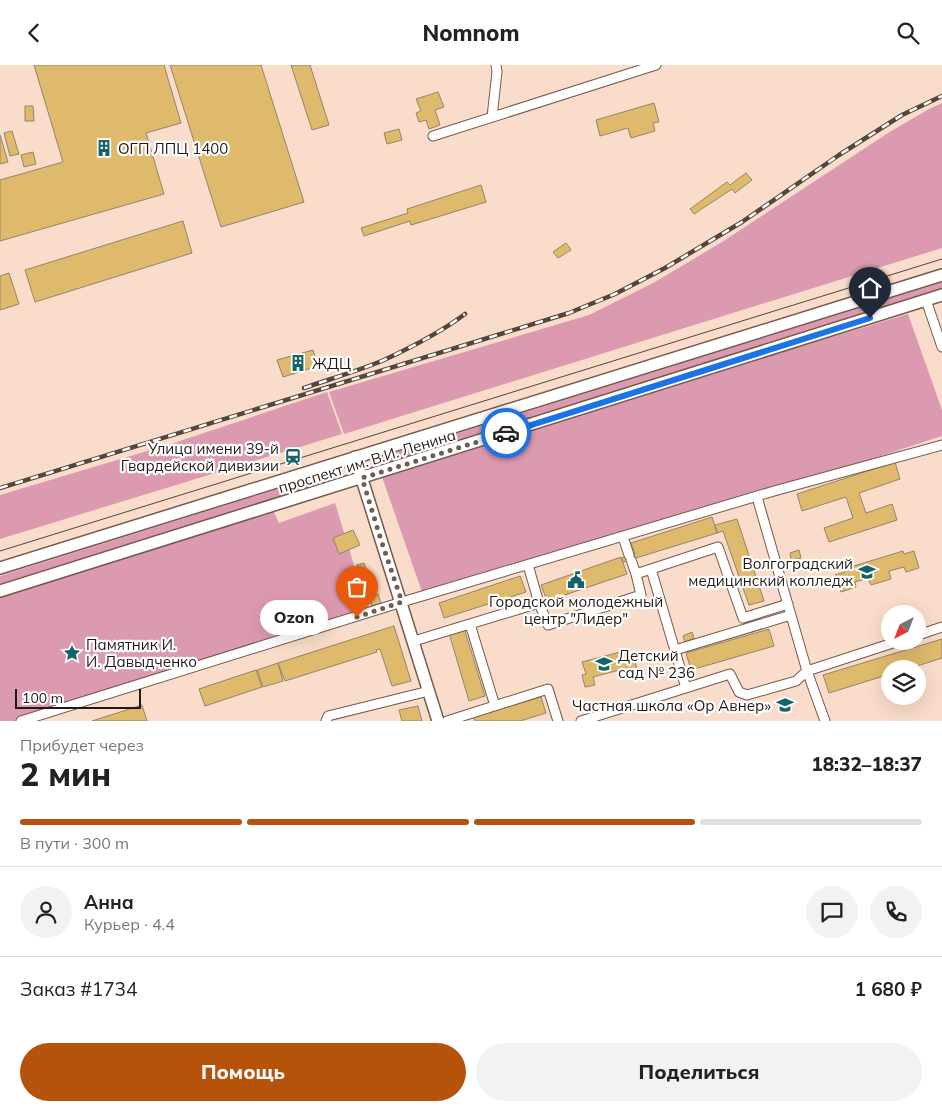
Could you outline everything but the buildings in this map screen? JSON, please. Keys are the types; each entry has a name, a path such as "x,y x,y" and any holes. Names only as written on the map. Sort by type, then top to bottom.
{"main road":[{"name":"проспект им. В.И. Ленина","path":"0,568 942,275"},
{"name":"проспект им. В.И. Ленина","path":"0,591 942,295"},
{"path":"355,457 438,721"}],"street":[{"path":"492,117 496,65"},
{"path":"433,136 656,65"},
{"path":"926,300 942,347"},
{"path":"21,721 402,602 757,497 942,445"},
{"path":"757,497 807,671 825,721"},
{"path":"528,565 539,603 548,625 641,595 623,537"},
{"path":"636,574 718,547 743,618 788,603"},
{"path":"650,569 686,688"},
{"path":"414,641 539,603"},
{"path":"675,650 791,615"},
{"path":"470,624 495,706"},
{"path":"926,632 942,627"},
{"path":"581,721 730,674 739,692 747,695 796,681 807,671 881,647"},
{"path":"448,721 548,689 558,721"},
{"path":"326,721 328,716 429,691"}],"shaded area":[{"path":"942,103 942,248 344,434 329,392 589,315 655,282 722,242 888,133"},
{"path":"942,281 942,288 377,466 371,463 375,459"},
{"path":"908,314 942,410 942,436 758,496 422,592 381,474"},
{"path":"327,392 342,434 0,539 0,495 174,443"},
{"path":"341,469 344,475 339,478 0,584 0,576"},
{"path":"335,503 368,611 17,721 0,721 0,595 272,508 279,523"}],"tram line":[{"path":"0,551 942,259"}],"railway":[{"path":"0,488 569,313 615,294 665,268 742,222 839,155 902,115 942,96"},
{"path":"304,388 384,360 426,339 465,314"}],"way so far":[{"path":"357,617 402,602 362,478 506,433"}],"place":[{"name":"ОГП ЛПЦ 1400","path":"104,148"},
{"name":"ЖДЦ","path":"298,363"},
{"name":"Улица имени 39-й Гвардейской дивизии","path":"293,457"},
{"name":"Волгоградский медицинский колледж","path":"867,572"},
{"name":"Городской молодежный центр \"Лидер\"","path":"576,580"},
{"name":"Ozon","path":"357,617"},
{"name":"Памятник И. И. Давыдченко","path":"72,653"},
{"name":"Детский сад № 236","path":"604,664"},
{"name":"Частная школа «Ор Авнер»","path":"785,705"}],"route":[{"path":"506,433 870,318"}]}
